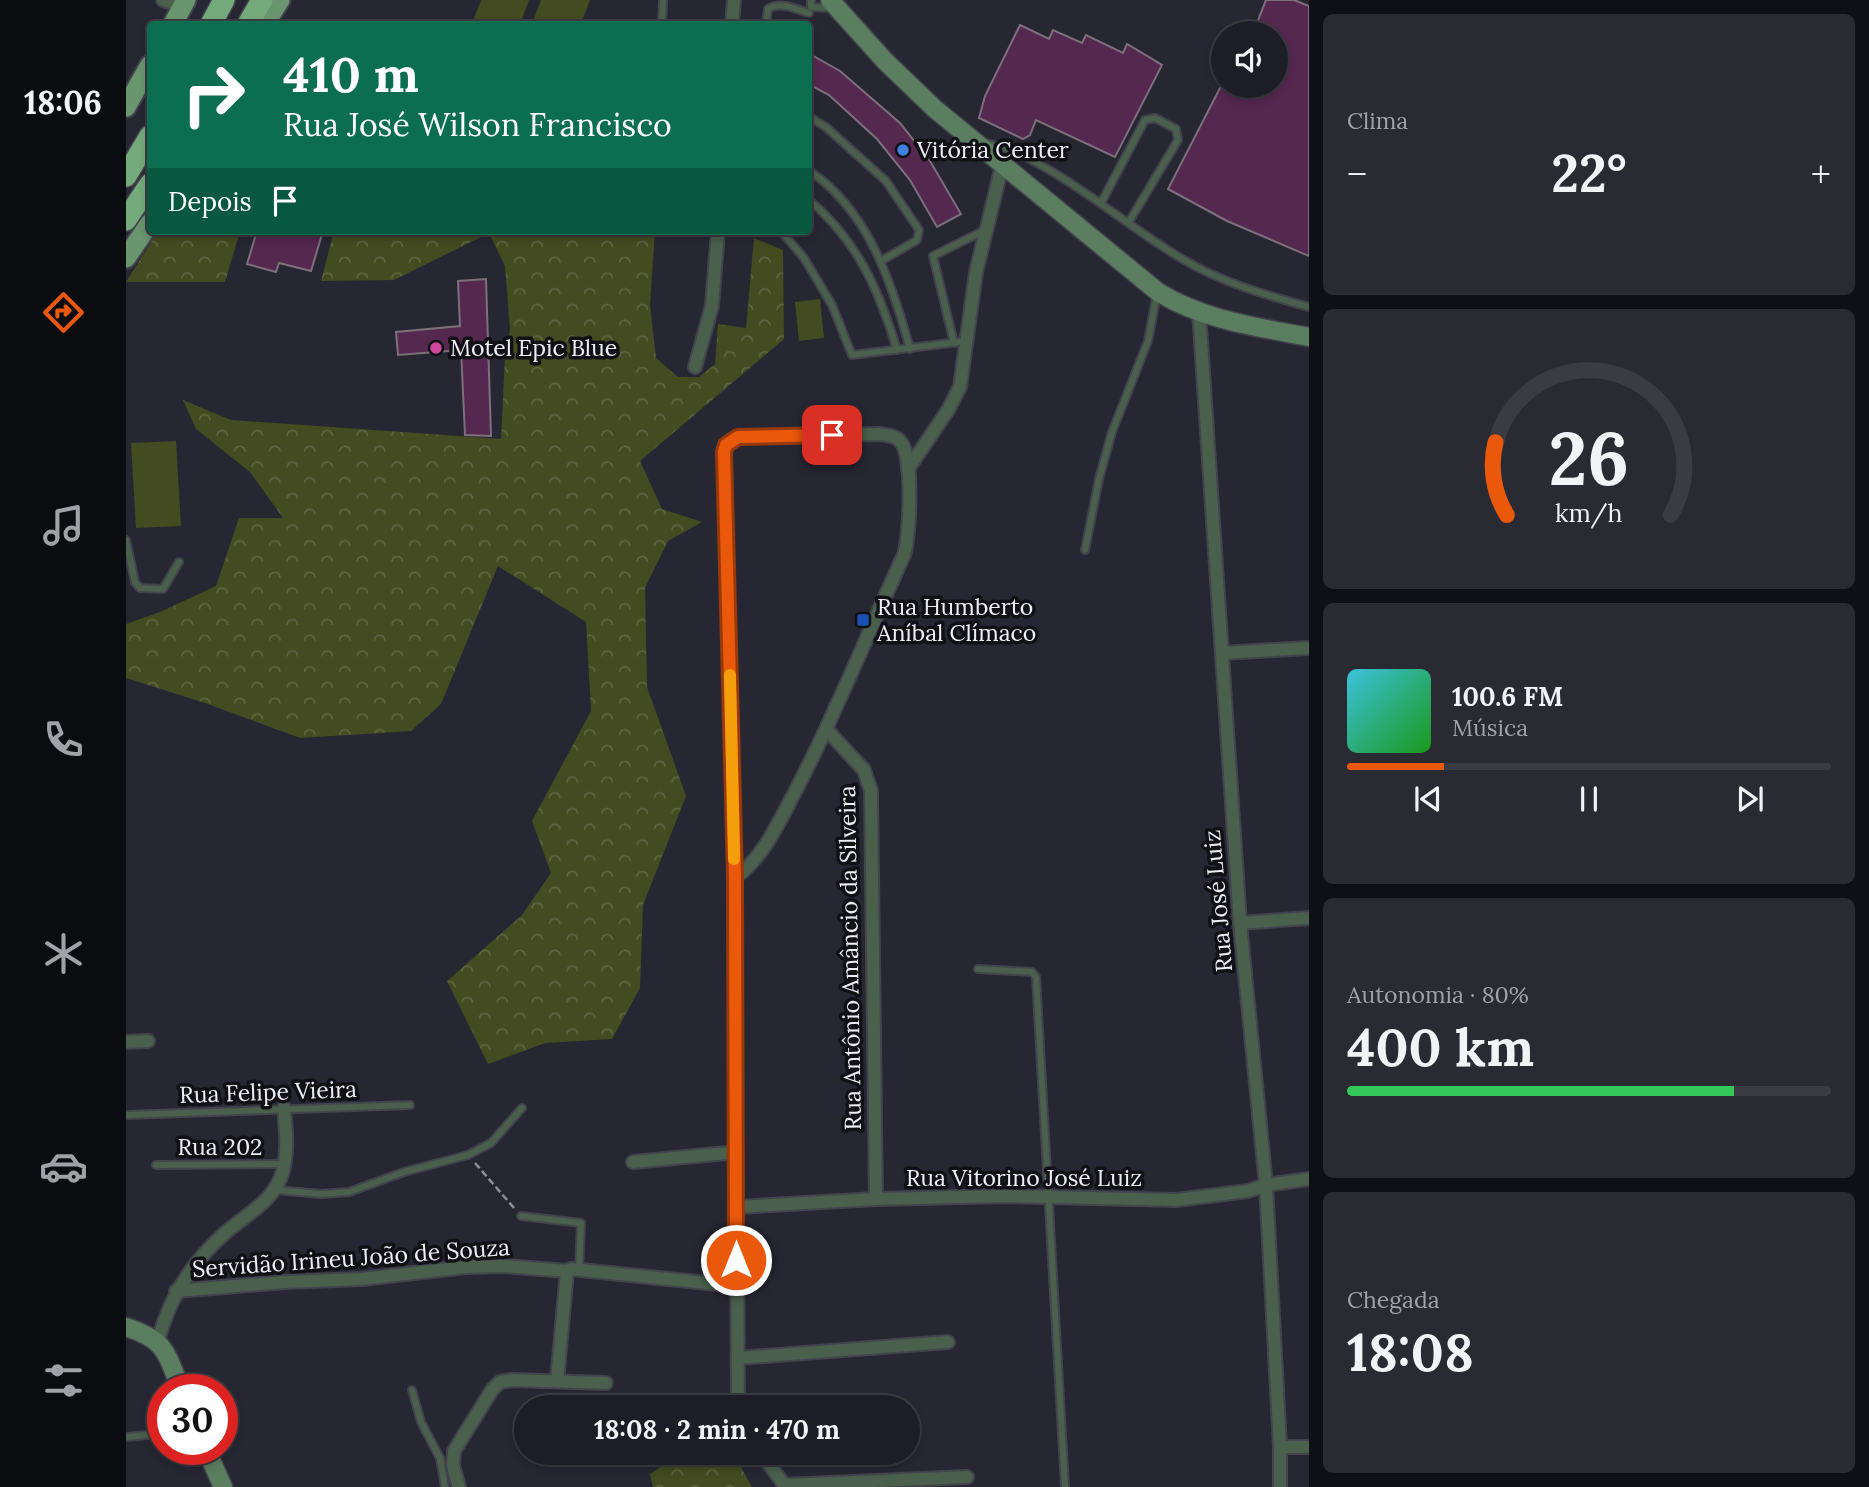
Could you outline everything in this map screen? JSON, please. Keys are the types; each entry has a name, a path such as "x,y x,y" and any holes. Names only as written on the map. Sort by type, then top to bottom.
{"highway":[{"path":"213,21 224,0"},
{"path":"251,21 262,0"},
{"path":"126,176 147,141"},
{"path":"126,220 147,188"}],"main road":[{"path":"267,21 280,0"},
{"path":"175,21 185,3"},
{"path":"833,4 935,110 1158,292 1199,312 1240,324 1309,337"},
{"path":"126,107 147,70"},
{"path":"126,258 147,227"},
{"path":"126,1327 148,1334 158,1341 167,1354 175,1374"},
{"path":"213,1465 223,1487"}],"street":[{"path":"163,0 185,3"},
{"path":"732,21 734,0"},
{"path":"908,470 955,398 964,373 961,342 1002,166"},
{"path":"695,368 712,306 718,235"},
{"name":"Rua José Luiz","path":"1199,312 1240,923 1266,1185 1280,1487"},
{"path":"735,878 763,851 827,730 904,555 909,531 908,470 904,446 892,436 738,437 726,445 724,452 735,878 738,1395"},
{"path":"1222,653 1309,648"},
{"name":"Rua Antônio Amâncio da Silveira","path":"827,730 864,770 871,791 876,1199"},
{"path":"1240,923 1309,918"},
{"path":"126,1042 148,1041"},
{"path":"158,1341 164,1318 176,1292 214,1244 275,1190 284,1164 284,1108"},
{"path":"633,1163 737,1152"},
{"name":"Rua Vitorino José Luiz","path":"737,1207 876,1199 1006,1196 1176,1199 1248,1191 1266,1185 1309,1179"},
{"name":"Servidão Irineu João de Souza","path":"176,1292 503,1266 736,1286"},
{"path":"557,1381 573,1271"},
{"path":"738,1357 948,1342"},
{"path":"459,1487 453,1466 454,1451 496,1386 512,1380 606,1383"},
{"path":"1280,1447 1309,1447"},
{"path":"770,1465 785,1486 967,1477"}],"lane":[{"path":"662,21 663,0"},
{"path":"811,0 811,7 833,4"},
{"path":"766,21 768,9 772,6 779,5 808,13"},
{"path":"1101,203 1144,120 1155,118 1176,129 1178,140 1129,222"},
{"path":"812,119 827,128 886,181 919,230 917,240 880,261"},
{"path":"975,142 1002,145 1015,150 1101,203 1184,260 1213,275 1264,295 1309,307"},
{"path":"812,174 851,209 880,261 895,295 910,349"},
{"path":"812,202 851,244 872,280 897,350"},
{"path":"784,235 804,258 832,305 852,355 961,342 933,256 985,230"},
{"path":"1085,550 1099,479 1112,432 1148,341 1158,292"},
{"path":"126,540 135,582 140,588 163,589 179,562"},
{"path":"978,968 1032,972 1036,977 1065,1487"},
{"name":"Rua Felipe Vieira","path":"126,1115 411,1105"},
{"path":"275,1190 321,1195 349,1192 404,1172 468,1155 491,1143 522,1108"},
{"name":"Rua 202","path":"156,1165 284,1164"},
{"path":"521,1216 581,1223 573,1271"},
{"path":"412,1390 421,1422 440,1458 444,1487"},
{"path":"126,1437 147,1435"}],"path":[{"path":"468,1155 521,1216"}],"green space":[{"path":"481,0 529,0 521,21 473,21"},
{"path":"541,0 590,0 582,21 533,21"},
{"path":"155,235 239,235 225,282 126,282"},
{"path":"333,235 485,235 394,280 321,281"},
{"path":"490,235 655,235 650,305 656,358 678,377 699,377 715,364 718,324 746,328 754,238 783,250 784,339 640,461 662,509 702,522 668,541 645,588 647,687 686,796 643,905 640,988 612,1039 545,1043 488,1064 447,981 522,915 551,873 532,821 591,711 586,622 498,566 441,704 411,731 300,738 205,703 126,678 126,624 160,612 216,586 239,518 283,518 250,472 196,429 183,400 231,420 501,439 505,357 510,329 505,266"},
{"path":"820,299 824,338 799,341 795,302"},
{"path":"176,441 181,526 136,528 131,443"},
{"path":"664,1465 740,1465 752,1487 653,1487 650,1474"}],"building":[{"path":"1266,0 1294,0 1309,6 1309,256 1227,221 1168,189 1215,98 1288,98 1288,21 1258,21"},
{"path":"1020,25 1049,39 1053,30 1082,43 1086,35 1123,53 1127,44 1162,65 1115,157 1036,120 1030,135 1023,139 979,118 985,96"},
{"name":"Vitória Center","path":"812,55 840,71 900,123 930,161 961,214 937,227 910,180 877,139 829,95 812,86"},
{"path":"256,235 322,235 311,271 279,263 276,272 247,264"},
{"path":"486,279 491,436 465,435 461,350 398,355 396,332 460,326 458,281"}],"slow traffic":[{"path":"730,675 734,859"}],"place":[{"name":"Vitória Center","path":"903,150"},
{"name":"Motel Epic Blue","path":"436,348"},
{"name":"Rua Humberto Aníbal Clímaco","path":"863,620"}],"route":[{"path":"736,1260 735,878 724,452 726,445 738,437 832,435"}]}
